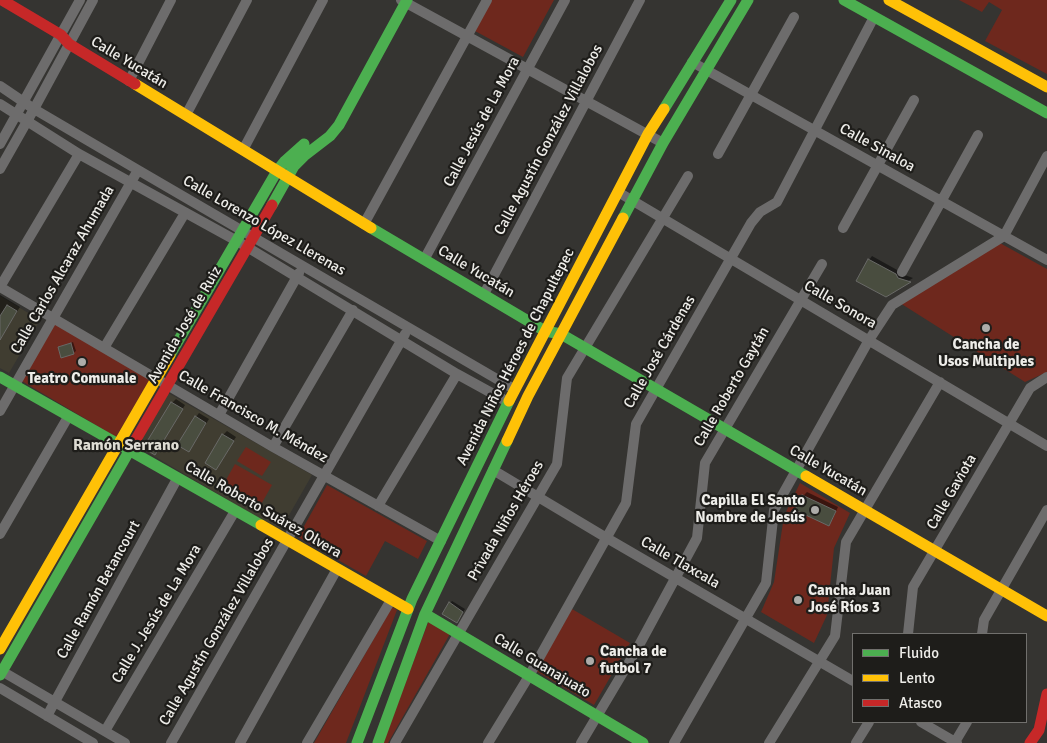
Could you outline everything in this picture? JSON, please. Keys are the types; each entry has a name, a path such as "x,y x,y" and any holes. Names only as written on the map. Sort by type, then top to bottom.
{"street":[{"path":"0,144 80,0"},
{"path":"0,169 93,0"},
{"path":"129,81 171,0"},
{"path":"186,115 248,0"},
{"path":"243,150 323,0"},
{"path":"364,224 487,0"},
{"name":"Calle Jesús de La Mora","path":"425,258 565,0"},
{"name":"Calle Agustín González Villalobos","path":"484,294 640,0"},
{"name":"Avenida Niños Héroes de Chapultepec","path":"357,743 408,610 514,389 648,134 731,0"},
{"name":"Avenida Niños Héroes de Chapultepec","path":"378,743 425,614 528,396 663,143 748,0"},
{"path":"844,0 1047,113"},
{"path":"889,0 1047,87"},
{"name":"Calle Yucatán","path":"5,1 61,35 69,44 282,175 425,258 545,331 561,334 1047,616"},
{"path":"402,1 663,143"},
{"name":"Avenida José de Ruiz","path":"0,649 157,379 248,234 282,175 285,161 331,121 402,1"},
{"path":"718,154 794,17"},
{"name":"Calle José Cárdenas","path":"488,743 529,676 605,537 626,503 636,424 751,223 760,212 777,202 874,17"},
{"name":"Calle Sinaloa","path":"692,62 1047,260"},
{"name":"Calle Lorenzo López Llerenas","path":"0,86 34,109 514,389"},
{"path":"843,228 914,100"},
{"name":"Calle Lorenzo López Llerenas","path":"0,104 79,154 242,244 457,374 508,402"},
{"path":"902,272 978,135"},
{"path":"0,287 79,154"},
{"path":"674,743 766,583 774,510 869,340 892,305 1004,236 1047,156"},
{"name":"Calle Carlos Alcaraz Ahumada","path":"0,411 138,170"},
{"name":"Privada Niños Héroes","path":"395,743 556,464 567,378 688,176"},
{"name":"Calle Sonora","path":"618,192 1047,446"},
{"path":"104,348 185,213"},
{"name":"Avenida José de Ruiz","path":"1,672 167,385 242,244"},
{"name":"Calle Roberto Gaytán","path":"581,743 697,538 705,463 822,264"},
{"path":"219,415 303,266"},
{"name":"Calle Francisco M. Méndez","path":"0,287 273,447 441,541"},
{"path":"273,447 353,310"},
{"name":"Calle Agustín González Villalobos","path":"171,743 408,327"},
{"path":"378,506 457,374"},
{"name":"Calle Roberto Suárez Olvera","path":"0,377 408,610"},
{"name":"Calle Gaviota","path":"908,633 913,587 1030,388 1047,377"},
{"path":"770,743 835,636 846,542 940,382"},
{"path":"0,534 68,417"},
{"name":"Calle Tlaxcala","path":"493,470 605,537 821,660 852,680"},
{"name":"Calle Ramón Betancourt","path":"47,716 177,478"},
{"path":"982,633 984,620 1047,510"},
{"name":"Calle J. Jesús de La Mora","path":"105,731 235,511"},
{"path":"240,743 337,569"},
{"path":"307,743 391,600"},
{"name":"Calle Guanajuato","path":"425,614 643,743"},
{"path":"1,672 125,743"},
{"path":"0,688 93,743"},
{"path":"1030,743 1039,730 1047,694"},
{"path":"856,743 868,723"},
{"path":"923,723 956,742 966,723"}],"shaded area":[{"path":"491,0 554,0 523,57 475,31"},
{"path":"959,0 1047,0 1047,74 985,41 1002,10 989,2 982,12"},
{"path":"998,242 1047,269 1047,372 1025,382 900,303"},
{"path":"0,296 40,320 9,373 0,368"},
{"path":"54,322 150,379 116,437 20,380"},
{"path":"168,393 312,475 280,531 137,446"},
{"path":"246,447 271,462 262,476 237,461"},
{"path":"235,464 272,485 259,508 222,487"},
{"path":"800,483 850,513 834,548 827,615 814,643 761,612 774,582 784,516"},
{"path":"327,485 427,541 418,559 385,541 366,576 298,537"},
{"path":"392,607 397,610 346,743 314,743"},
{"name":"Cancha de futbol 7","path":"572,609 630,643 594,705 536,671"},
{"path":"429,620 451,632 388,743 383,743"}],"building":[{"path":"868,259 896,274 898,278 911,282 886,297 856,281"},
{"path":"7,305 17,311 0,340 0,316"},
{"path":"71,343 74,354 61,358 58,347"},
{"path":"171,402 183,409 155,455 143,448"},
{"path":"195,416 206,423 189,452 177,445"},
{"path":"222,434 234,441 216,470 205,463"},
{"name":"Capilla El Santo Nombre de Jesús","path":"802,495 836,511 829,526 795,510"},
{"path":"449,602 463,612 457,623 442,614"}],"traffic: fast":[{"path":"272,205 294,166 330,136 339,125 407,0"},
{"path":"664,109 731,0"},
{"path":"623,218 663,143 748,0"},
{"path":"844,0 1047,113"},
{"path":"170,355 277,171 304,144"},
{"path":"371,228 545,331 561,334 806,476"},
{"path":"0,377 261,525"},
{"path":"357,743 412,599 509,401"},
{"path":"0,675 135,441"},
{"path":"378,743 425,614 507,441"},
{"path":"425,614 643,743"}],"traffic: slow":[{"path":"889,0 1047,87"},
{"path":"135,84 371,228"},
{"path":"509,401 648,134 664,109"},
{"path":"507,441 528,396 623,218"},
{"path":"0,649 170,355"},
{"path":"806,476 1047,616"},
{"path":"261,525 408,609"}],"traffic: jam":[{"path":"2,0 61,35 69,44 135,84"},
{"path":"135,441 272,205"},
{"path":"1030,743 1039,730 1047,694"}],"place":[{"name":"Cancha de Usos Multiples","path":"986,328"},
{"name":"Teatro Comunale","path":"82,362"},
{"name":"Capilla El Santo Nombre de Jesús","path":"815,510"},
{"name":"Cancha Juan José Ríos 3","path":"798,600"},
{"name":"Cancha de futbol 7","path":"590,661"}],"district":[{"name":"Ramón Serrano","path":"126,446"}]}
